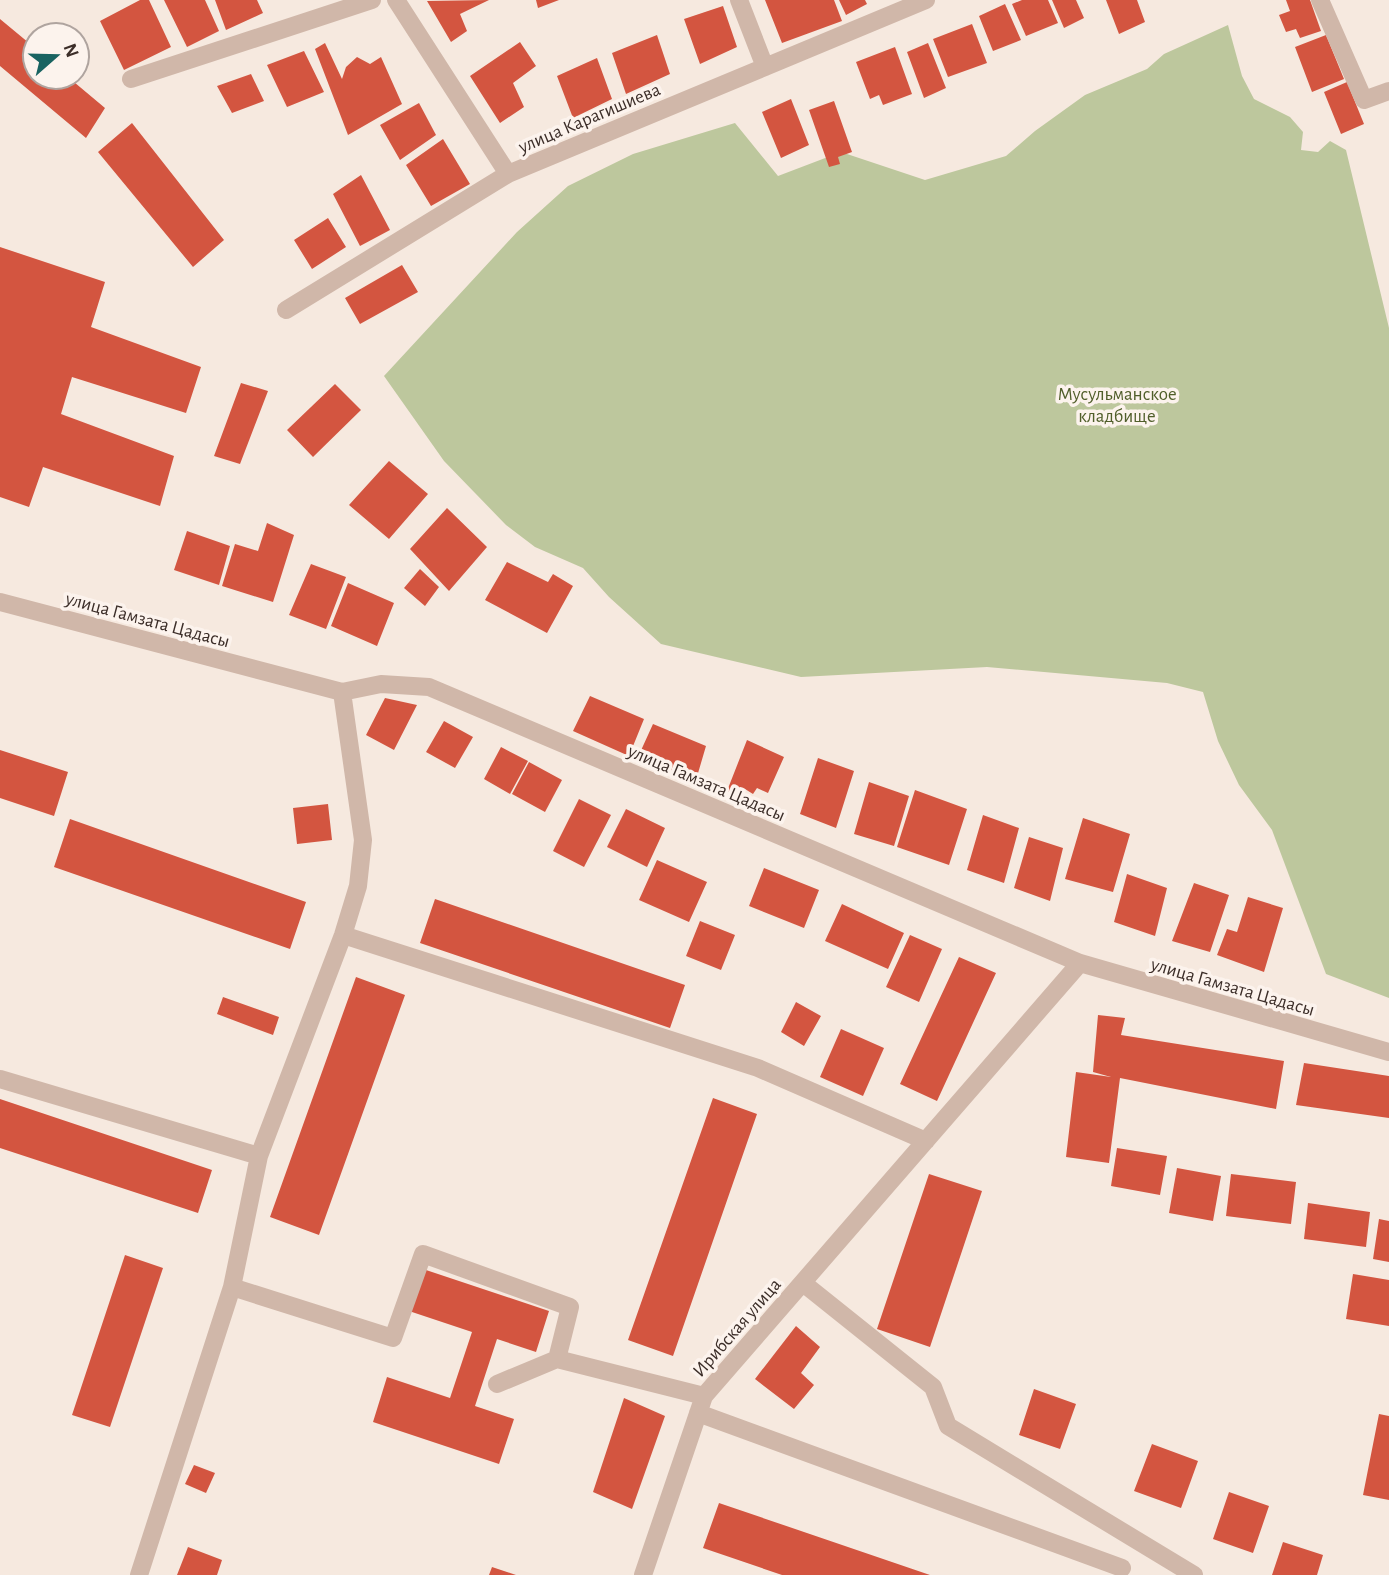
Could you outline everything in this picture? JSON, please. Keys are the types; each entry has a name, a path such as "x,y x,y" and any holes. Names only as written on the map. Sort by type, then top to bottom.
{"street":[{"path":"131,79 372,0"},
{"path":"396,0 508,173"},
{"path":"738,0 765,67"},
{"name":"улица Карагишиева","path":"286,310 508,173 926,0"},
{"path":"1320,0 1364,100 1389,91"},
{"name":"улица Гамзата Цадасы","path":"0,602 342,692 381,684 429,687 1080,963 1389,1052"},
{"path":"139,1575 232,1287 258,1156 343,935 358,886 363,840 342,692"},
{"path":"343,935 758,1068 926,1142"},
{"name":"Ирибская улица","path":"701,1405 1080,963"},
{"path":"0,1079 258,1156"},
{"path":"232,1287 393,1338 423,1254 570,1307 558,1359"},
{"path":"803,1283 933,1387 948,1426 1194,1575"},
{"path":"497,1384 558,1359 701,1405 1122,1568"},
{"path":"643,1575 701,1405"}],"green space":[{"name":"Мусульманское кладбище","path":"1228,25 1242,76 1254,99 1290,117 1303,132 1301,150 1318,152 1330,141 1346,150 1389,328 1389,998 1326,974 1272,830 1239,785 1218,741 1203,692 1167,683 987,667 801,677 661,644 609,597 583,568 535,547 506,525 444,461 384,376 517,232 568,186 633,154 735,123 778,176 841,152 925,180 1006,156 1085,95 1147,69 1164,54"}],"building":[{"path":"140,0 149,0 171,47 124,70 100,21"},
{"path":"164,0 205,0 219,31 187,47"},
{"path":"215,0 257,0 263,13 226,30"},
{"path":"489,0 460,14 467,31 451,42 427,1"},
{"path":"536,0 559,0 538,8"},
{"path":"765,0 834,0 842,21 782,43"},
{"path":"839,0 865,0 867,4 846,15"},
{"path":"1022,0 1048,0 1058,23 1026,36 1012,4"},
{"path":"1052,0 1076,0 1084,18 1064,28"},
{"path":"1106,0 1137,0 1145,22 1119,34"},
{"path":"1286,0 1310,0 1321,31 1300,38 1296,29 1286,32 1279,15 1290,11"},
{"path":"1005,4 1021,40 993,51 979,16"},
{"path":"723,6 737,47 700,64 684,19"},
{"path":"0,19 21,36 21,84 0,66"},
{"path":"972,24 987,63 948,77 933,39"},
{"path":"657,35 670,74 626,94 612,53"},
{"path":"1326,35 1344,79 1312,92 1295,47"},
{"path":"520,42 536,66 513,83 524,107 500,123 470,76"},
{"path":"325,43 342,79 346,67 357,57 370,64 381,57 402,104 348,135 315,49"},
{"path":"928,43 946,88 924,98 907,52"},
{"path":"895,47 912,94 883,105 879,95 870,99 856,62"},
{"path":"304,51 324,92 287,107 267,65"},
{"path":"597,58 612,99 573,118 557,76"},
{"path":"251,74 264,101 232,113 217,86"},
{"path":"1347,82 1364,124 1341,134 1324,92"},
{"path":"30,91 85,91 105,108 86,138"},
{"path":"791,99 809,145 781,158 762,112"},
{"path":"834,101 852,152 838,157 840,164 829,167 809,110"},
{"path":"419,103 436,135 400,160 380,125"},
{"path":"132,123 224,240 193,267 98,152"},
{"path":"443,139 470,184 431,206 406,165"},
{"path":"361,175 390,230 360,246 333,194"},
{"path":"328,218 346,247 312,269 294,240"},
{"path":"0,247 105,282 91,327 201,367 186,413 72,377 61,414 174,456 160,506 43,467 29,507 0,497"},
{"path":"402,265 418,292 360,324 345,298"},
{"path":"241,383 268,391 240,464 214,456"},
{"path":"335,384 361,410 313,457 287,430"},
{"path":"389,461 428,494 389,539 349,505"},
{"path":"447,508 487,547 449,591 410,549"},
{"path":"267,523 294,535 273,602 222,586 235,544 258,551"},
{"path":"187,531 230,546 219,585 174,570"},
{"path":"507,562 548,582 553,574 573,586 547,633 485,600"},
{"path":"311,564 346,577 326,629 289,615"},
{"path":"420,569 439,587 425,606 404,588"},
{"path":"348,583 394,603 377,646 331,626"},
{"path":"590,696 644,719 629,756 573,731"},
{"path":"385,698 417,705 394,750 366,735"},
{"path":"444,721 473,737 455,768 426,752"},
{"path":"653,724 706,746 696,780 638,757"},
{"path":"747,740 784,757 768,793 757,788 753,794 745,789 742,798 727,791"},
{"path":"501,747 528,761 510,794 484,779"},
{"path":"0,750 68,772 54,816 0,798"},
{"path":"818,758 854,771 836,828 800,814"},
{"path":"529,762 562,780 545,812 512,794"},
{"path":"869,782 909,796 894,846 854,834"},
{"path":"915,790 967,809 949,865 897,847"},
{"path":"579,799 611,815 584,867 553,851"},
{"path":"328,804 332,840 297,844 293,808"},
{"path":"626,809 665,828 647,867 607,847"},
{"path":"983,815 1019,828 1004,883 967,870"},
{"path":"1083,818 1130,834 1113,892 1065,879"},
{"path":"70,819 306,902 290,949 54,867"},
{"path":"1029,837 1063,848 1050,901 1014,888"},
{"path":"657,860 707,882 689,922 639,900"},
{"path":"764,868 819,890 804,928 749,906"},
{"path":"1127,874 1167,888 1155,936 1114,922"},
{"path":"1194,883 1229,895 1210,952 1172,941"},
{"path":"1248,897 1283,908 1264,972 1217,955 1227,929 1237,932"},
{"path":"435,899 685,985 670,1028 420,943"},
{"path":"842,904 904,933 888,969 825,941"},
{"path":"700,921 735,935 721,970 686,956"},
{"path":"910,935 942,949 919,1002 886,987"},
{"path":"959,957 996,973 937,1101 900,1084"},
{"path":"356,977 405,995 319,1235 270,1217"},
{"path":"223,997 279,1017 273,1035 217,1014"},
{"path":"796,1002 821,1016 804,1046 781,1032"},
{"path":"1098,1015 1125,1018 1121,1035 1284,1061 1276,1109 1120,1078 1109,1163 1066,1157 1076,1072 1111,1077 1093,1072"},
{"path":"841,1029 884,1048 863,1096 820,1077"},
{"path":"1304,1063 1389,1076 1389,1118 1296,1105"},
{"path":"713,1098 757,1114 673,1356 628,1340"},
{"path":"0,1099 212,1170 198,1213 0,1148"},
{"path":"1117,1148 1167,1156 1160,1195 1111,1186"},
{"path":"1177,1168 1221,1176 1213,1221 1169,1213"},
{"path":"929,1174 982,1191 930,1347 877,1329"},
{"path":"1231,1174 1296,1182 1291,1224 1226,1216"},
{"path":"1308,1203 1370,1212 1366,1247 1304,1239"},
{"path":"1379,1219 1389,1221 1389,1262 1373,1259"},
{"path":"125,1255 163,1268 110,1427 72,1415"},
{"path":"423,1269 549,1311 536,1352 497,1339 475,1406 514,1419 499,1464 373,1422 387,1377 450,1398 472,1332 409,1311"},
{"path":"1353,1274 1389,1280 1389,1326 1346,1319"},
{"path":"796,1326 820,1347 801,1373 814,1385 794,1409 755,1379"},
{"path":"1034,1389 1076,1404 1060,1449 1019,1435"},
{"path":"624,1398 665,1416 632,1509 593,1492"},
{"path":"1379,1414 1389,1416 1389,1500 1363,1495"},
{"path":"1152,1444 1198,1461 1181,1508 1134,1491"},
{"path":"194,1465 215,1473 206,1493 185,1484"},
{"path":"1229,1492 1269,1506 1253,1553 1213,1539"},
{"path":"719,1503 930,1575 782,1575 703,1548"},
{"path":"1283,1542 1323,1555 1317,1575 1272,1575"},
{"path":"188,1547 222,1560 217,1575 177,1575"},
{"path":"492,1567 516,1575 489,1575"}]}
